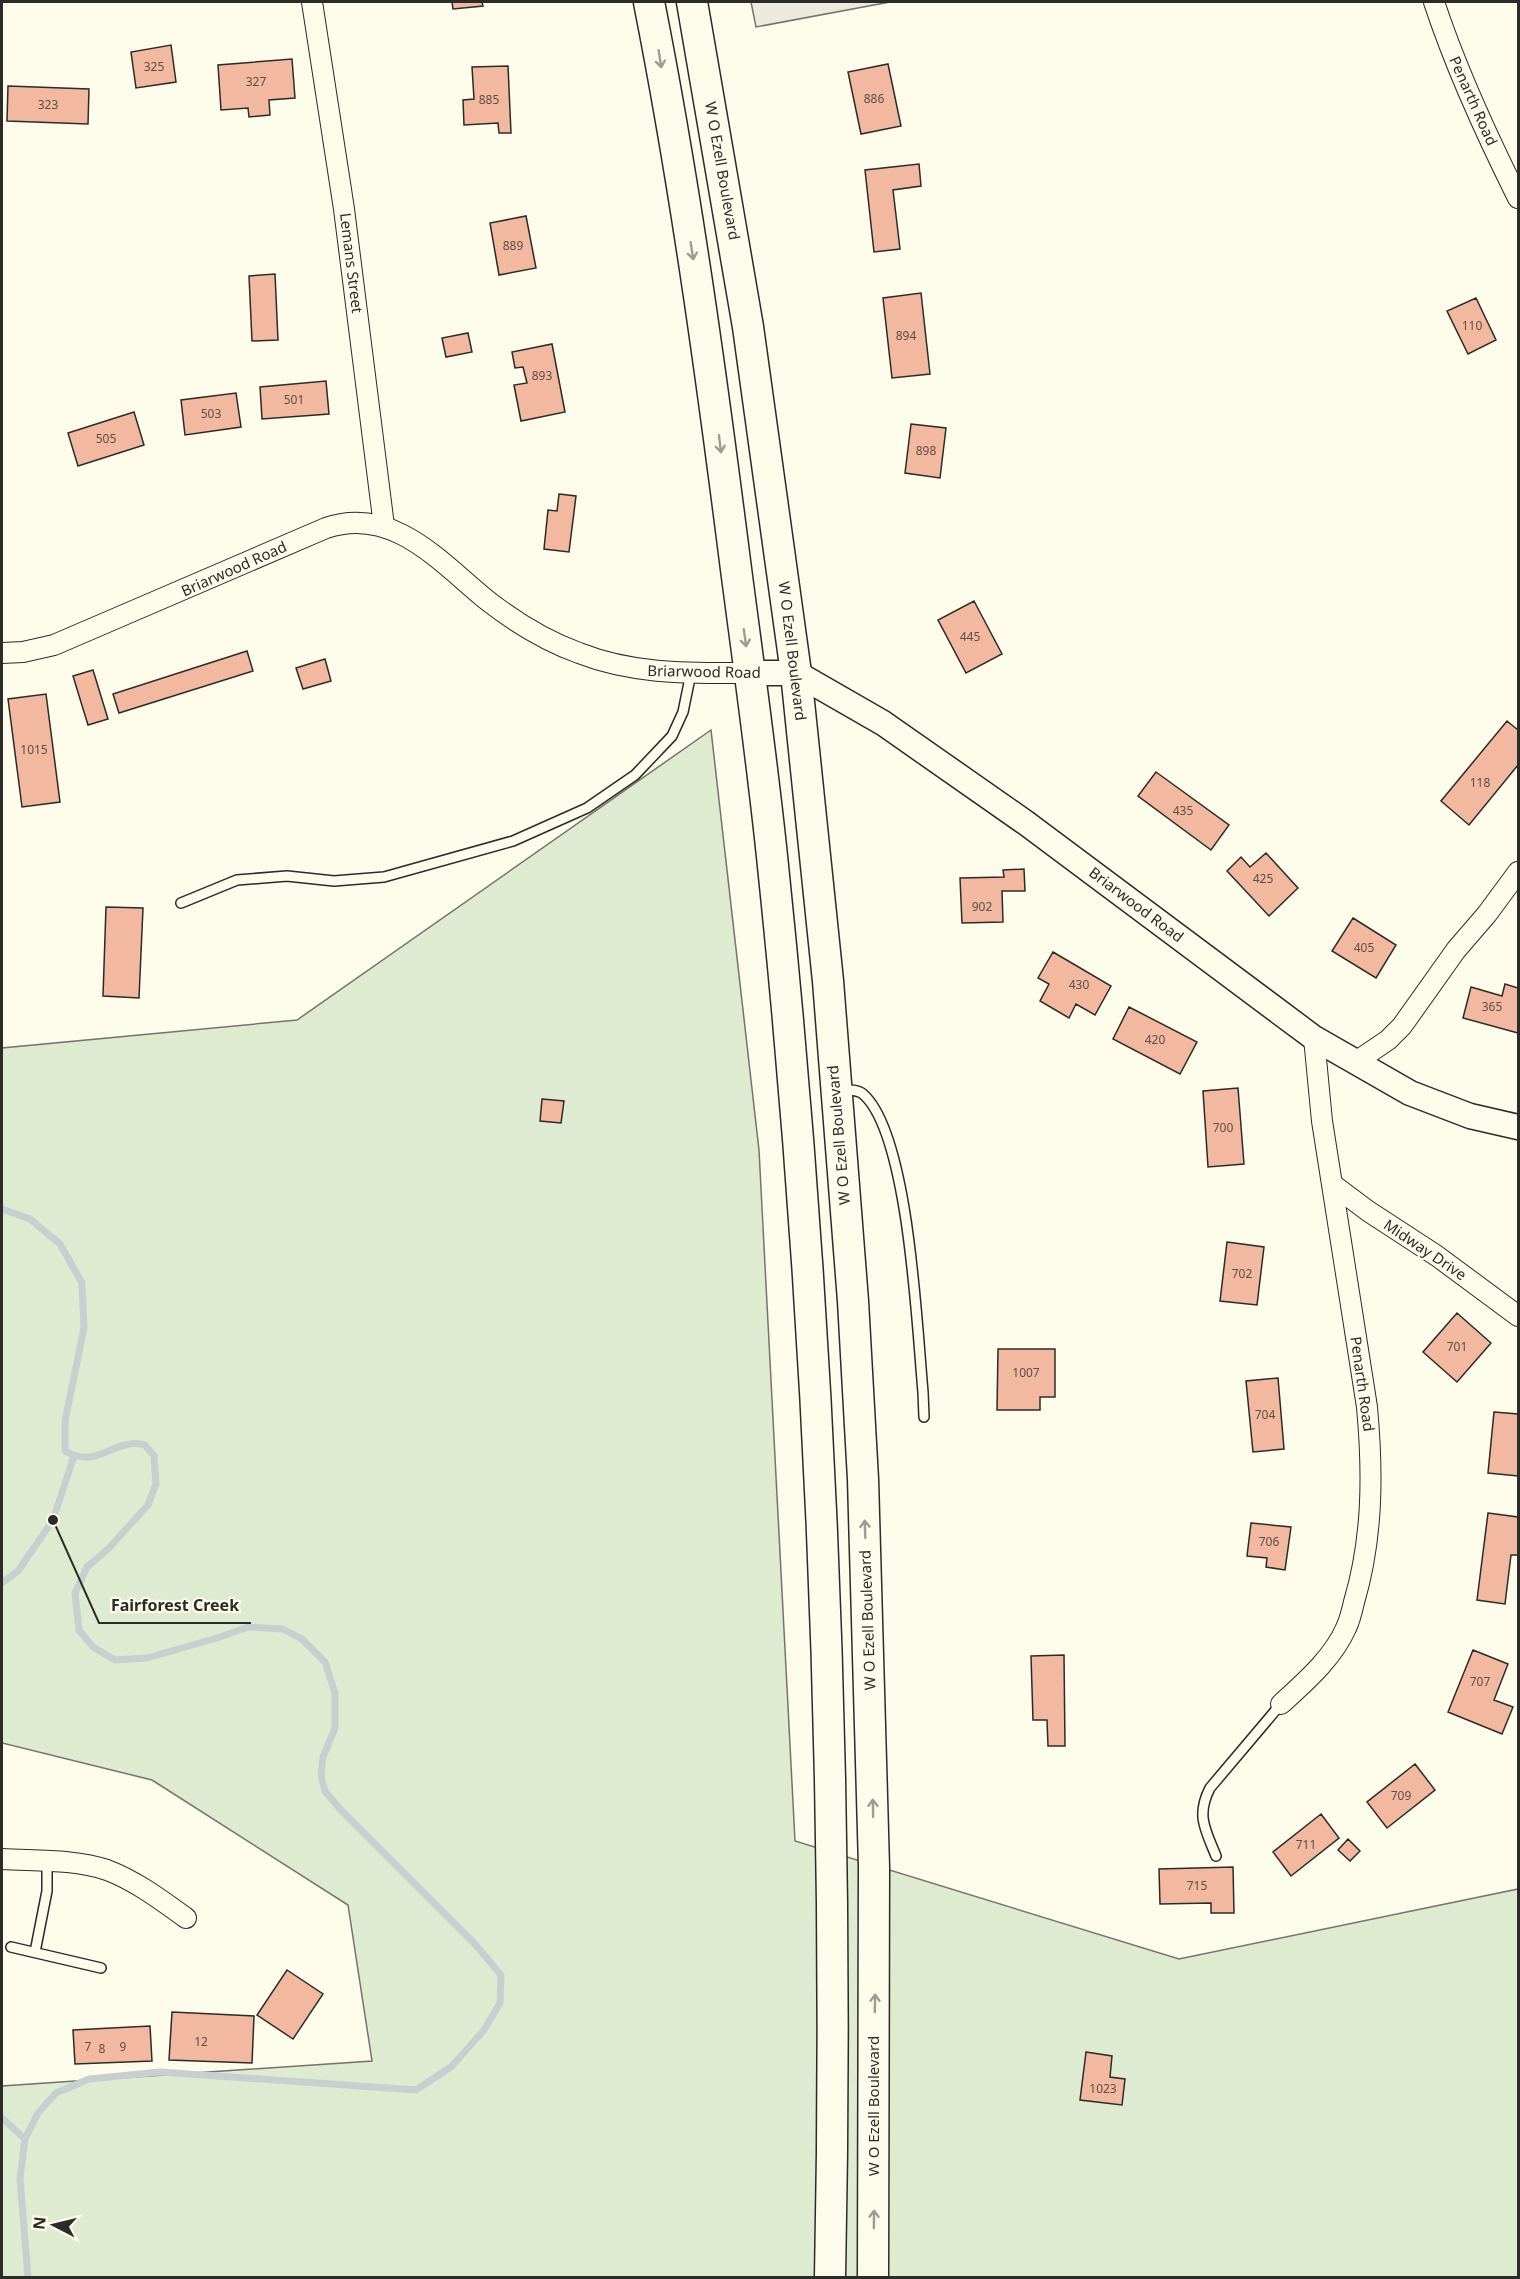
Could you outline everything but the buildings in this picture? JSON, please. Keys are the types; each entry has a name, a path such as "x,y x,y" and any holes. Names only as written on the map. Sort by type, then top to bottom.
{"main road":[{"path":"649,2 705,334 750,673 773,863 793,1088 814,1381 830,1756 832,1960 830,2277"},
{"name":"W O Ezell Boulevard","path":"692,2 748,327 796,673 828,981 853,1300 863,1479 873,1798 875,1959 873,2277"},
{"path":"793,1088 835,1084"},
{"path":"832,1960 875,1959"}],"street":[{"name":"Lemans Street","path":"312,2 344,209 384,526"},
{"name":"Penarth Road","path":"1434,2 1447,43 1470,97 1518,197"},
{"name":"Briarwood Road","path":"2,653 23,652 54,645 340,524 355,521 384,526 444,562 516,621 546,639 608,664 640,670 691,673 796,673 884,723 1007,810 1314,1038 1410,1093 1470,1116 1518,1127"},
{"path":"1356,1061 1388,1040 1402,1026 1456,950 1488,914 1518,873"},
{"name":"Penarth Road","path":"1281,1704 1304,1684 1333,1651 1346,1628 1360,1581 1369,1529 1371,1468 1367,1407 1322,1121 1314,1038"},
{"name":"Midway Drive","path":"1332,1184 1368,1211 1437,1256 1518,1316"},
{"path":"2,1858 87,1865 122,1876 186,1917"}],"lane":[{"path":"181,903 237,880 287,876 334,881 384,877 513,841 587,808 636,775 672,736 683,712 691,673"},
{"path":"835,1084 856,1090 867,1099 886,1132 896,1165 908,1231 924,1417"},
{"path":"1216,1856 1201,1816 1203,1803 1210,1788 1281,1704"},
{"path":"35,1952 48,1891 47,1861"},
{"path":"11,1947 101,1968"}],"green space":[{"path":"711,730 759,1150 795,1841 1179,1959 1518,1889 1518,2277 2,2277 2,2086 372,2061 348,1905 152,1780 2,1743 2,1048 297,1020"}],"shaded area":[{"path":"751,2 890,2 756,27"}],"waterway":[{"path":"2,1209 30,1219 60,1244 82,1283 84,1328 65,1421 65,1451 91,1457 121,1446 136,1444 145,1445 154,1456 156,1484 148,1505 109,1548 87,1567 75,1593 79,1630 93,1647 115,1660 147,1658 248,1627 283,1629 302,1639 325,1662 335,1693 335,1728 323,1757 321,1776 325,1791 339,1808 475,1944 501,1975 500,2003 484,2030 452,2066 416,2090 160,2072 89,2079 56,2093 38,2113 25,2139 20,2178 28,2278"},
{"path":"2,1583 18,1571 53,1520 74,1456"},
{"path":"2,2118 25,2139"}],"place":[{"name":"Fairforest Creek","path":"53,1520"}]}
